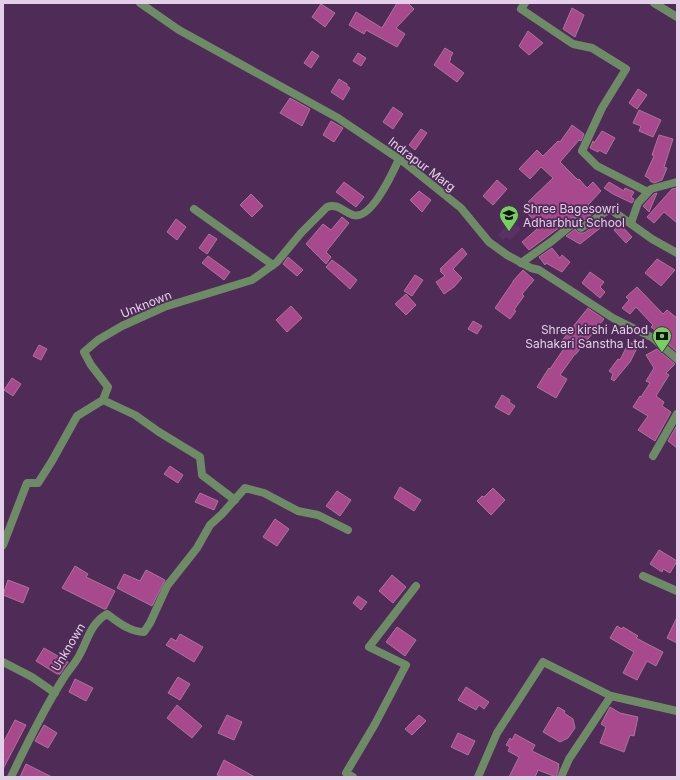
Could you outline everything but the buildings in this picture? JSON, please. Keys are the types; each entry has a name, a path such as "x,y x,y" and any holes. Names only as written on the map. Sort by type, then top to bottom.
{"street":[{"name":"Indrapur Marg","path":"140,3 179,30 338,118 399,160 461,208 489,242 507,255 531,268 539,270 613,318 653,338 677,359"},
{"path":"525,3 520,9 572,44 592,48 626,69 602,108 582,151 597,166 648,192"},
{"path":"654,3 677,17"},
{"name":"Unknown","path":"103,400 108,387 91,365 84,352 98,340 122,326 164,307 252,280 273,265 327,207 332,205 340,207 352,215 357,216 364,213 374,204 399,160"},
{"path":"631,224 638,203 650,189 677,182"},
{"path":"194,209 273,265"},
{"path":"521,262 552,241 575,222 580,228 610,209 652,239 677,253"},
{"path":"3,545 27,483 38,483 77,416 103,400 135,415 159,432 200,457 202,475 235,500"},
{"path":"653,456 677,414"},
{"name":"Unknown","path":"11,777 55,692 80,655 92,628 103,616 107,614 121,625 137,632 144,632 150,623 167,586 197,548 210,524 222,514 245,488 264,493 298,512 318,515 348,530"},
{"path":"643,576 677,591"},
{"path":"353,777 346,773 375,724 406,666 369,647 416,586"},
{"path":"3,662 32,677 55,692"},
{"path":"478,777 497,733 543,662 612,696 677,711"},
{"path":"560,777 569,759 612,696"}],"shaded area":[{"name":"Shree Bagesowri Adharbhut School","path":"512,221 521,229 510,240 506,237 503,240 498,235"}],"place":[{"name":"Shree Bagesowri Adharbhut School","path":"509,232"},
{"name":"Shree kirshi Aabod Sahakari Sanstha Ltd.","path":"662,353"}]}
